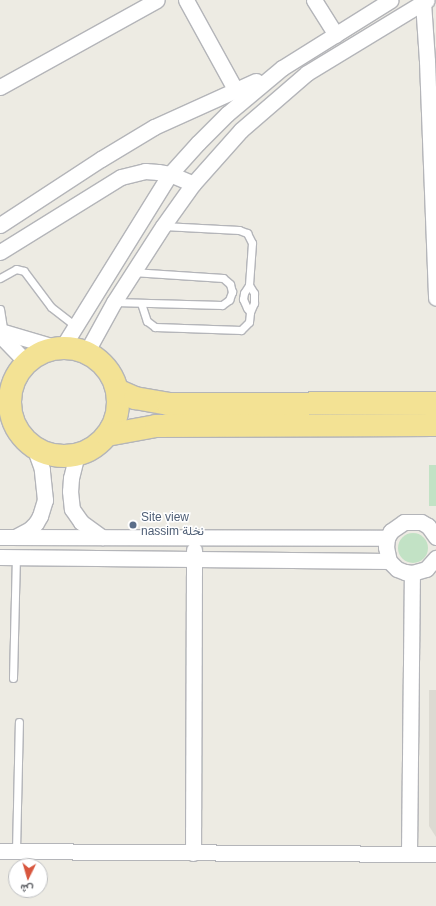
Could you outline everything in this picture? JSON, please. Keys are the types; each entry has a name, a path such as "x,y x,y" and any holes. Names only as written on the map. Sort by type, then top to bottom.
{"highway":[{"path":"60,348 86,353 106,368 117,390 117,412 112,428 107,435 92,448 77,454 57,455 34,447 9,429 11,394 7,388 27,363 43,352 60,348"},
{"path":"117,390 134,398 168,404 436,403"},
{"path":"107,435 156,426 436,425"}],"street":[{"path":"0,87 157,0"},
{"path":"186,0 236,91"},
{"path":"314,0 336,35"},
{"path":"0,225 148,131 181,114 236,91 282,68 391,0"},
{"path":"86,353 132,272 163,226 193,184 241,130 307,73 425,1 432,61 436,298"},
{"path":"297,59 307,73"},
{"path":"1,333 60,348 170,174 227,114 282,68"},
{"path":"0,252 121,177 145,172 170,174 193,184"},
{"path":"1,333 27,363"},
{"path":"15,537 36,523 45,500 43,474 34,447"},
{"path":"77,454 71,478 70,491 72,509 81,522 102,537"},
{"path":"436,537 428,526 413,521 397,526 387,538 386,547 390,561 398,569 412,573 426,569 436,558"},
{"path":"0,537 387,538"},
{"path":"193,853 194,537"},
{"path":"0,557 390,561"},
{"path":"409,854 412,573"},
{"path":"0,851 436,854"}],"lane":[{"path":"141,303 147,321 155,327 238,330 247,326 255,298 250,285 252,243 247,233 239,230 163,226"},
{"path":"0,278 16,269 24,271 51,307 75,326"},
{"path":"114,302 222,305 229,300 232,292 230,284 223,278 132,272"},
{"path":"250,285 244,293 243,299 250,312"},
{"path":"0,309 1,333"},
{"path":"12,678 16,557"},
{"path":"16,851 19,722"}],"shaded area":[{"path":"429,690 436,690 436,837 429,826"}],"green space":[{"path":"429,465 436,465 436,506 429,506"},
{"path":"413,533 424,537 428,548 424,559 413,563 402,559 398,548 402,537"}],"place":[{"name":"Site view nassim نخلة","path":"133,525"}]}
